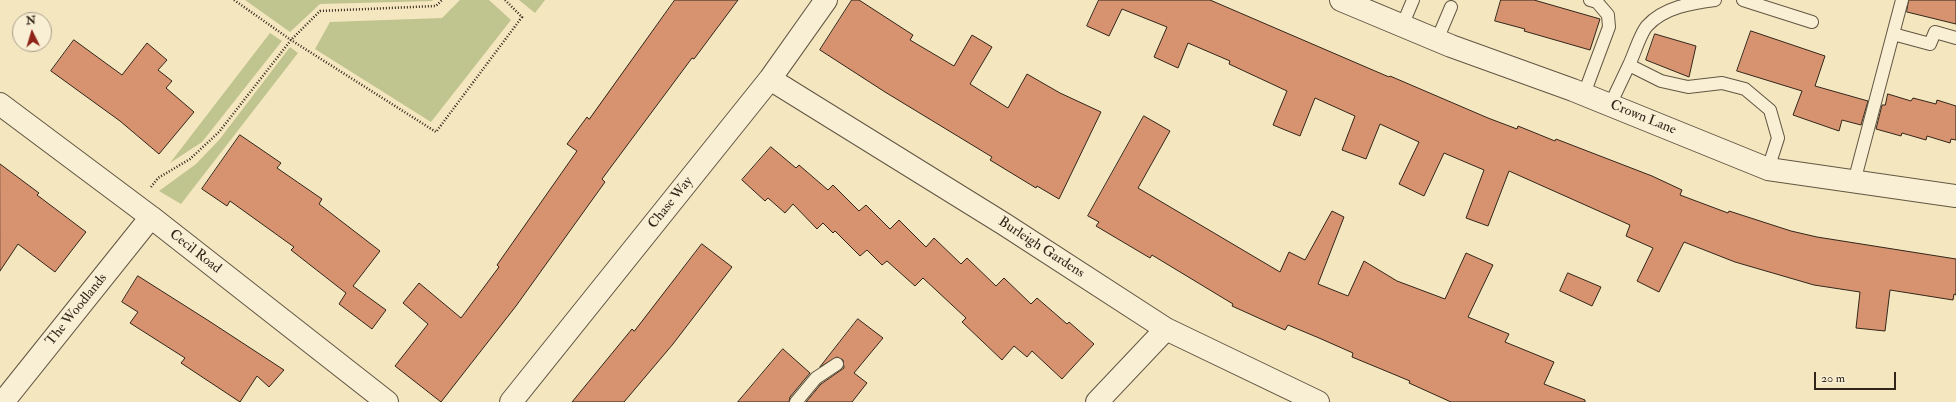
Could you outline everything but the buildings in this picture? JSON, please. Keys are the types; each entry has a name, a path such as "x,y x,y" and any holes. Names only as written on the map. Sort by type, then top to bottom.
{"street":[{"name":"Chase Way","path":"511,402 770,79 826,0"},
{"name":"Crown Lane","path":"1341,0 1364,5 1402,26 1436,40 1584,94 1768,169 1956,196"},
{"name":"Burleigh Gardens","path":"770,79 1004,224 1166,329 1318,402"},
{"name":"Cecil Road","path":"0,104 144,212 387,402"},
{"name":"The Woodlands","path":"3,402 144,212"},
{"path":"1098,402 1166,329"}],"lane":[{"path":"1402,26 1413,0"},
{"path":"1584,94 1609,27 1608,15 1597,2 1590,0"},
{"path":"1610,105 1647,26 1665,12 1698,2 1716,0"},
{"path":"1743,0 1812,22"},
{"path":"1854,182 1902,0"},
{"path":"1436,40 1452,7"},
{"path":"1893,34 1930,44 1935,32 1956,38"},
{"path":"1629,65 1661,81 1682,86 1688,87 1722,83 1745,89 1770,110 1778,138 1768,169"},
{"path":"796,402 816,378 837,364"}],"path":[{"path":"234,0 291,40 436,132 522,17 505,0"},
{"path":"144,212 158,178 190,159 219,132 291,40 320,11 436,6 442,0"}],"green space":[{"path":"245,0 433,0 320,4 290,32"},
{"path":"460,0 489,0 511,20 431,122 315,49 330,22 442,18"},
{"path":"519,0 545,0 535,13"},
{"path":"270,33 282,41 202,142 170,163"},
{"path":"290,47 298,53 181,204 159,191 196,164 219,140"}]}
